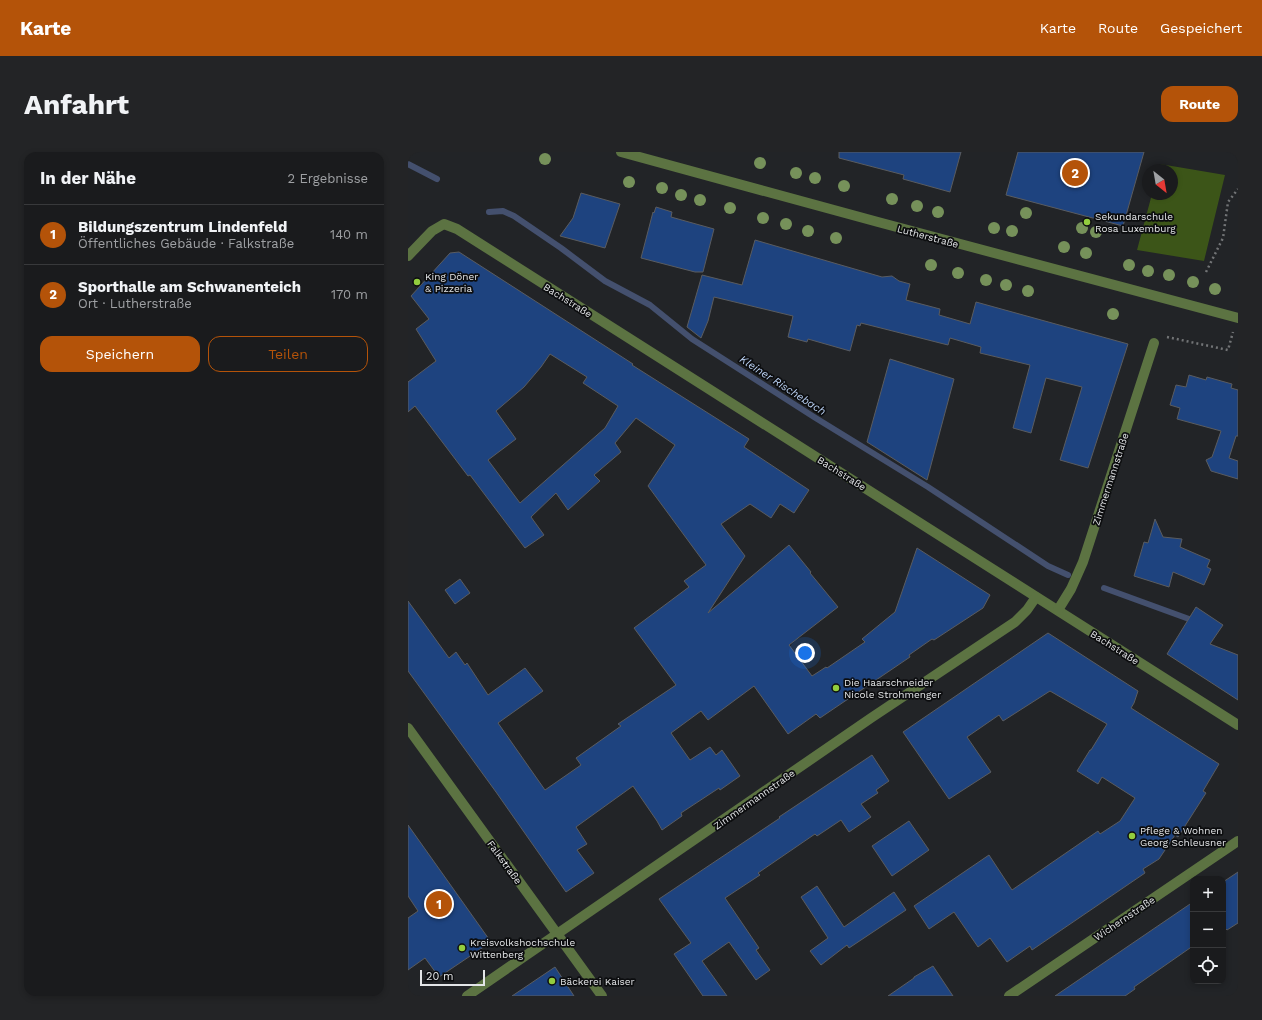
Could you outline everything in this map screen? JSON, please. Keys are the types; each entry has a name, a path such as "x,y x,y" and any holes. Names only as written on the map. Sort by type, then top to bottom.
{"street":[{"name":"Lutherstraße","path":"621,152 1237,318"},
{"name":"Bachstraße","path":"408,256 432,231 444,224 458,229 1238,725"},
{"name":"Zimmermannstraße","path":"1058,610 1071,589 1083,562 1154,343"},
{"name":"Zimmermannstraße","path":"467,996 871,718 1015,622 1027,610 1036,597"},
{"name":"Falkstraße","path":"408,728 602,996"},
{"name":"Wichernstraße","path":"1009,996 1238,840"}],"path":[{"path":"1206,272 1223,238 1228,202 1238,189"},
{"path":"1154,343 1157,335 1228,350 1237,318"}],"green space":[{"path":"1178,167 1225,175 1204,261 1137,250 1150,200 1178,200"}],"building":[{"path":"839,152 961,152 950,192 903,179 904,175 839,158"},
{"path":"1018,152 1144,152 1123,226 1006,195"},
{"path":"581,193 620,204 605,248 560,236 573,218"},
{"path":"656,207 672,212 671,217 714,229 703,272 695,272 641,258 653,212 654,213"},
{"path":"755,240 882,277 892,276 899,281 910,284 906,300 940,309 939,315 970,324 976,302 1128,344 1088,468 1060,460 1082,387 1046,378 1031,433 1013,428 1030,365 980,353 981,347 950,338 948,345 861,323 860,326 857,325 850,351 808,339 807,342 788,337 793,316 714,297 708,321 701,338 687,327 702,275 742,285"},
{"path":"459,252 633,364 632,365 749,439 744,447 809,490 794,513 780,504 771,518 750,504 721,524 745,556 708,613 789,545 838,607 789,645 812,676 826,667 827,668 865,642 862,639 895,612 917,548 990,595 983,608 934,640 932,639 909,655 910,657 820,718 816,714 788,734 754,686 708,720 701,711 671,733 690,760 710,747 716,755 722,750 740,776 720,790 719,788 681,813 682,816 662,830 633,786 576,827 587,844 577,850 594,873 566,892 496,792 408,671 408,601 449,658 456,652 465,665 467,663 488,695 525,668 543,691 498,723 545,790 581,765 576,758 621,726 618,724 676,685 634,628 689,587 684,581 706,565 648,486 675,445 636,418 615,443 621,452 594,475 600,481 568,510 556,493 531,517 544,535 525,548 470,475 468,476 415,406 408,412 408,382 436,361 416,329 429,319 411,296 450,253","holes":["550,354 587,377 583,383 618,406 605,428 520,503 488,460 516,439 496,411 524,387"]},
{"path":"890,359 954,379 927,480 867,442"},
{"path":"1189,375 1206,380 1207,377 1232,384 1231,388 1238,390 1238,436 1236,436 1229,458 1238,461 1238,479 1211,471 1206,460 1212,457 1221,431 1177,419 1180,408 1170,405 1176,385 1186,387"},
{"path":"1155,519 1163,537 1182,539 1180,547 1210,560 1207,567 1211,569 1204,585 1173,572 1169,587 1134,576 1144,542 1148,543"},
{"path":"460,579 470,593 455,604 445,590"},
{"path":"1196,607 1223,625 1210,644 1238,655 1238,700 1167,654"},
{"name":"Pflege & Wohnen Georg Schleusner","path":"1048,633 1138,691 1131,708 1219,764 1203,791 1206,793 1178,837 1175,835 1159,859 1143,869 1145,873 1032,950 1030,946 1007,962 990,938 978,947 954,912 929,929 914,906 989,855 1012,890 1098,831 1100,834 1120,821 1135,798 1102,777 1098,784 1077,771 1107,724 1050,691 1003,721 999,715 967,737 991,772 949,799 903,732"},
{"path":"872,755 889,781 876,790 878,793 861,804 871,817 849,832 841,820 817,836 815,834 758,873 760,875 725,898 759,948 756,950 770,970 756,980 729,942 702,961 727,996 703,996 674,954 691,943 659,899"},
{"path":"909,821 929,850 892,876 872,846"},
{"path":"408,825 491,942 439,977 425,958 408,970 408,918 418,911 408,896"},
{"path":"1238,872 1238,923 1227,930 1226,929 1226,880"},
{"path":"817,886 844,927 894,892 906,910 849,948 847,945 821,965 810,951 828,938 801,897"},
{"path":"1190,904 1190,948 1134,987 1135,989 1125,996 1055,996"},
{"path":"933,966 953,996 888,996 914,977"},
{"path":"555,967 574,996 512,996"}],"waterway":[{"name":"Kleiner Rischebach","path":"408,164 437,179"},
{"name":"Kleiner Rischebach","path":"489,212 503,211 514,216 561,248 605,281 650,305 692,339 814,417 928,487 1048,566 1068,575"},
{"name":"Kleiner Rischebach","path":"1104,588 1189,619"}],"place":[{"name":"Sporthalle am Schwanenteich","path":"1075,173"},
{"name":"Sekundarschule Rosa Luxemburg","path":"1087,222"},
{"name":"King Döner & Pizzeria","path":"417,282"},
{"name":"Die Haarschneider Nicole Strohmenger","path":"836,688"},
{"name":"Pflege & Wohnen Georg Schleusner","path":"1132,836"},
{"name":"Bildungszentrum Lindenfeld","path":"439,904"},
{"name":"Kreisvolkshochschule Wittenberg","path":"462,948"},
{"name":"Bäckerei Kaiser","path":"552,981"}]}
